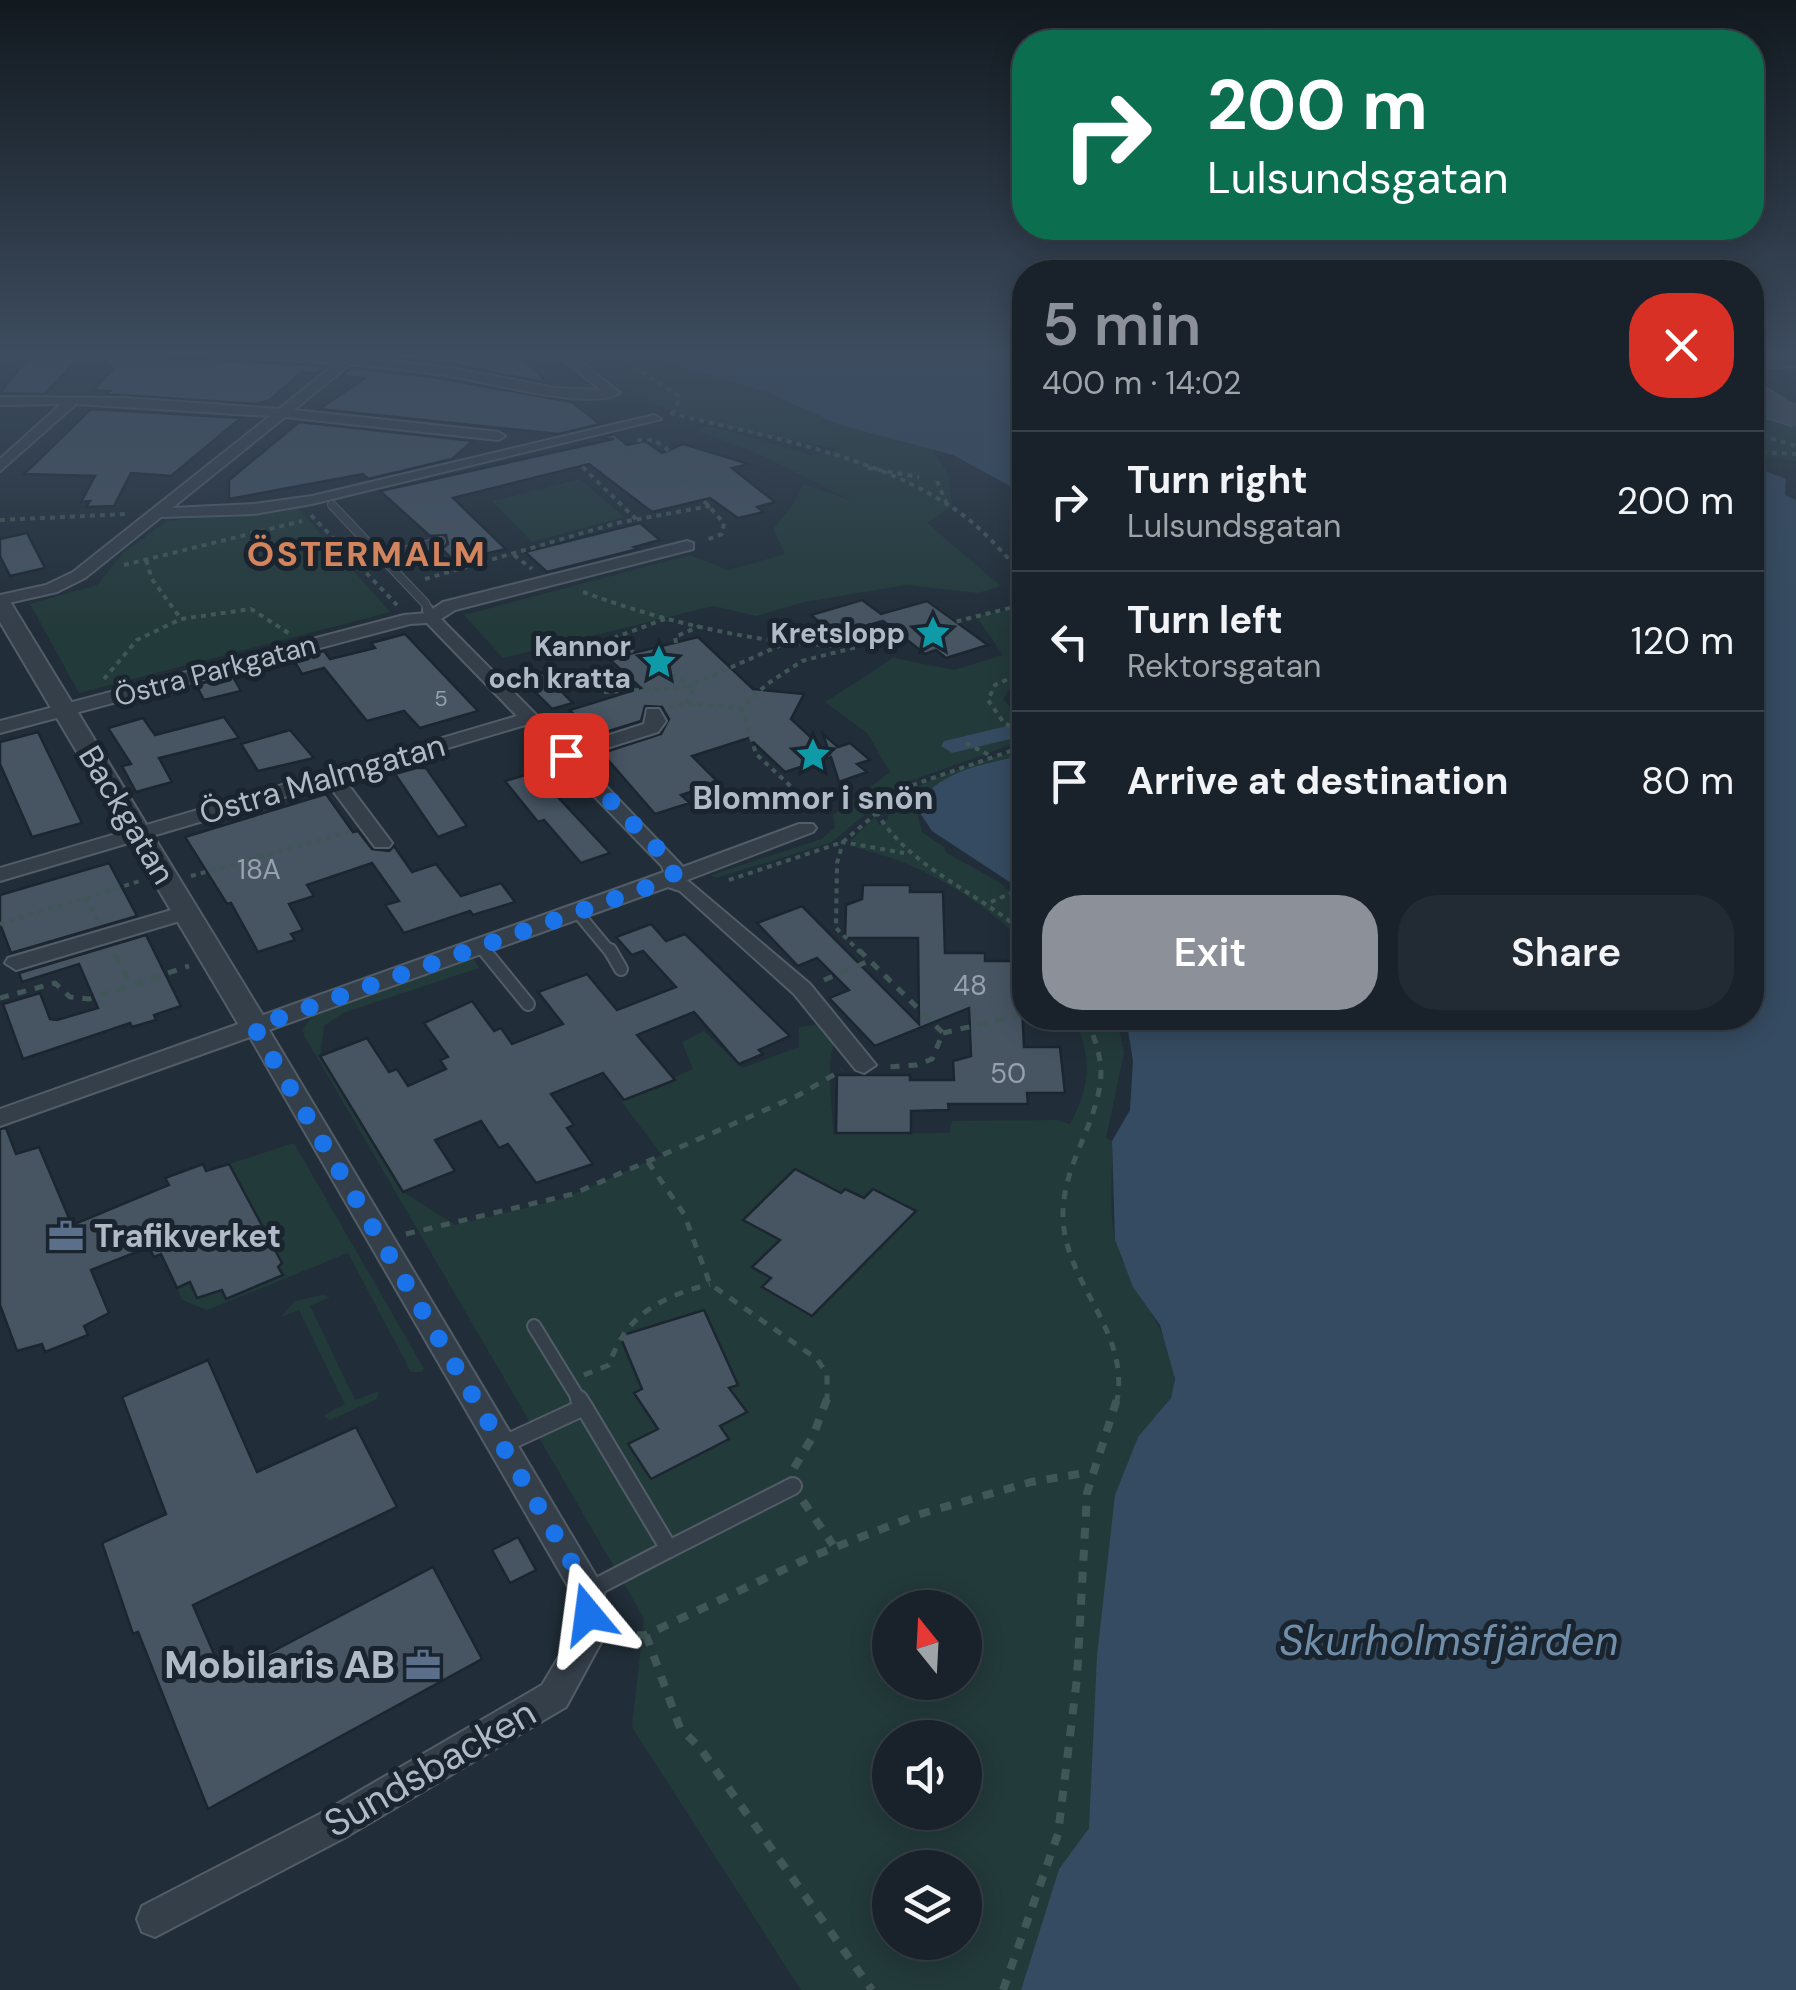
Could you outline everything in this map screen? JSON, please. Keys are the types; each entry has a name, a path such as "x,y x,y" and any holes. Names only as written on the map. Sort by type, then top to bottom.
{"street":[{"path":"0,467 24,445"},
{"path":"0,602 51,589 79,575 242,445"},
{"path":"154,513 192,514 299,502 549,445"},
{"path":"668,880 674,873 672,864 431,618 449,606 686,546"},
{"name":"Backgatan","path":"0,602 254,1027"},
{"name":"Östra Parkgatan","path":"0,727 410,619 431,618"},
{"path":"566,755 651,728 657,721 653,713"},
{"name":"Östra Malmgatan","path":"0,874 529,718"},
{"path":"333,776 382,843"},
{"path":"0,1118 668,880 810,817"},
{"path":"668,880 686,886 802,988 864,1065"},
{"path":"16,964 185,912"},
{"path":"254,1027 588,1590"},
{"name":"Sundsbacken","path":"155,1919 332,1826 554,1696 588,1637 588,1590"}],"lane":[{"path":"332,505 426,603 431,618"},
{"path":"382,557 442,541"},
{"path":"577,912 606,944 621,969"},
{"path":"480,946 528,1004"},
{"path":"534,1326 669,1549"},
{"path":"504,1444 584,1407"},
{"path":"588,1590 793,1486"}],"path":[{"path":"554,445 570,455 638,521"},
{"path":"600,448 616,445 646,466 670,465 710,506 726,529 716,537 686,546"},
{"path":"660,445 672,454 670,465"},
{"path":"781,445 862,468 948,504"},
{"path":"570,455 585,452"},
{"path":"1764,452 1796,455"},
{"path":"862,468 920,477"},
{"path":"936,480 948,504 1012,565"},
{"path":"299,502 410,619"},
{"path":"407,584 490,563 540,543 710,506"},
{"path":"0,520 128,514"},
{"path":"113,568 313,517"},
{"path":"146,560 152,578 181,619"},
{"path":"556,578 637,612 784,644 848,647"},
{"path":"653,713 687,703 742,708 767,684 802,660 1012,606"},
{"path":"100,683 137,640 181,619 251,609 272,618 298,641"},
{"path":"668,618 616,637 648,666 664,670 692,687"},
{"path":"676,643 674,637 703,625"},
{"path":"604,692 692,687 720,674 746,654 784,644"},
{"path":"1012,676 1000,681 988,694 994,712 1012,726"},
{"path":"687,703 692,687"},
{"path":"742,708 756,754 810,817"},
{"path":"966,744 993,756"},
{"path":"724,881 843,842 907,787 1012,750"},
{"path":"876,812 885,831 904,853 991,906 1012,923"},
{"path":"184,878 370,825"},
{"path":"843,842 904,853"},
{"path":"404,1234 537,1206 797,1096 843,1069 924,1063 942,1049 942,1033 835,925 837,862 843,842"},
{"path":"0,924 148,878"},
{"path":"992,902 1012,893"},
{"path":"802,988 869,961"},
{"path":"0,998 55,983 70,997 88,998 197,964"},
{"path":"942,1033 1012,1017"},
{"path":"1003,1990 1058,1834 1074,1711 1090,1472 1115,1411 1120,1375 1108,1332 1077,1275 1064,1238 1068,1168 1099,1100 1102,1066 1091,1030"},
{"path":"648,1162 679,1206 710,1284 795,1337 812,1351 825,1370 830,1402 819,1430 794,1468 793,1486 833,1545"},
{"path":"568,1382 609,1365 622,1329 642,1310 666,1297 710,1284"},
{"path":"872,1990 700,1748 680,1728 646,1635 833,1545 957,1499 1034,1480 1090,1472"}],"green space":[{"path":"734,445 776,445 810,455 842,449 820,445 916,445 932,449 949,476 952,506 927,523 1001,586 978,593 906,585 805,602 756,616 713,606 503,658 464,615 690,555 728,570 785,554 773,529 792,506 803,484 853,501"},
{"path":"1764,445 1796,445 1796,461 1764,457"},
{"path":"580,479 624,517 532,542 492,501"},
{"path":"297,507 390,612 79,693 30,604 97,585 123,553 167,521"},
{"path":"1012,609 1012,684 1003,700 1012,708 1012,745 901,784 832,842 716,878 711,875 822,839 835,827 833,815 890,772 867,733 825,702 893,658 955,670 1003,655 976,616"},
{"path":"1012,752 1012,758 979,766 937,785 916,807 922,832 947,853 1002,884 1012,894 1012,931 944,882 899,861 850,846 856,841 850,841 875,817 879,825 888,819 893,806 906,794 969,765"},
{"path":"473,958 479,968 343,1013 324,1026 320,1056 403,1192 455,1225 563,1199 662,1155 621,1101 693,1069 682,1042 704,1031 742,1068 799,1047 799,1027 829,1023 836,1038 830,1073 833,1134 949,1133 952,1121 1057,1120 1070,1124 1082,1097 1087,1072 1079,1030 1119,1030 1124,1053 1106,1138 1112,1141 1114,1231 1122,1260 1164,1337 1174,1376 1170,1400 1138,1437 1095,1746 1089,1828 1059,1869 1021,1990 801,1990 632,1727 644,1618 303,1029 313,1016"},
{"path":"294,1143 424,1369 422,1372 411,1372 348,1253 207,1310 182,1300 177,1288 190,1282 197,1298 222,1290 226,1299 282,1275 278,1267 281,1262 229,1164"},
{"path":"330,1297 310,1306 355,1400 379,1391 377,1399 330,1420 323,1416 345,1404 299,1310 281,1317 295,1301"}],"water":[{"path":"915,445 1012,445 1012,487 953,455"},
{"name":"Skurholmsfjärden","path":"1764,470 1786,479 1785,495 1796,500 1796,1990 1021,1990 1059,1869 1089,1828 1097,1656 1115,1495 1138,1437 1171,1398 1175,1379 1160,1325 1133,1287 1115,1240 1112,1141 1130,1110 1133,1061 1128,1030 1764,1030"},
{"path":"1012,758 1012,883 932,831 916,807 937,785 979,766"}],"building":[{"path":"54,445 209,445 171,476 131,473 114,506 86,507 90,501 81,502 95,476 24,474"},
{"path":"271,445 468,445 452,459 368,479 363,474 229,499 229,480"},
{"path":"588,445 650,445 662,453 686,445 749,464 732,468 775,502 757,507 764,512 738,518 710,498 652,512 589,464 453,498 506,549 454,561 442,549 448,544 446,535 430,536 380,491"},
{"path":"640,523 660,540 547,572 525,552"},
{"path":"27,533 45,568 10,576 0,556 0,539"},
{"path":"862,600 881,614 927,601 988,645 946,658 936,650 925,654 883,621 835,635 811,615"},
{"path":"405,634 478,711 420,728 404,711 367,721 324,668 302,674 293,659 324,651 330,659 375,648 371,643"},
{"path":"698,637 753,689 804,694 791,719 830,755 823,734 838,747 850,743 870,760 857,764 867,772 839,782 831,757 785,772 749,738 692,756 719,783 681,795 690,803 655,814 602,753 661,734 669,719 662,707 645,706 641,721 593,736 570,710 641,688 609,659"},
{"path":"542,672 573,703 552,709 521,678"},
{"path":"232,675 241,691 204,700 196,685"},
{"path":"224,717 239,738 159,758 172,782 136,792 122,766 131,764 108,728 143,718 155,735"},
{"path":"290,730 314,758 258,771 241,744"},
{"path":"38,732 82,823 32,837 0,764 0,742"},
{"path":"426,768 467,826 438,837 395,774"},
{"path":"532,773 610,853 581,863 544,820 538,822 505,781"},
{"path":"326,794 353,832 358,831 372,849 389,851 394,846 412,872 436,864 461,896 501,883 515,902 473,915 470,911 404,933 385,905 399,901 372,863 307,885 314,896 289,904 303,930 291,934 295,940 258,952 231,903 227,904 185,837"},
{"path":"109,863 137,916 11,953 0,924 0,895"},
{"path":"863,885 910,885 910,892 943,892 945,953 985,953 985,961 1012,961 1012,1030 1023,1030 1024,1047 1060,1047 1065,1093 1027,1093 1028,1104 948,1104 949,1110 911,1111 911,1133 836,1133 837,1075 910,1075 910,1080 954,1080 953,1061 971,1056 969,1008 875,1046 829,998 849,990 817,958 798,966 757,923 802,906 919,1024 918,938 845,938 846,905 862,899"},
{"path":"651,924 666,941 685,934 790,1036 739,1064 694,1012 637,1035 675,1080 624,1100 603,1073 551,1094 574,1125 567,1128 593,1164 536,1183 508,1144 499,1148 481,1121 435,1140 455,1171 403,1192 320,1056 367,1038 389,1072 397,1069 408,1086 446,1069 440,1060 448,1057 424,1023 472,1001 494,1031 501,1028 512,1044 563,1024 538,992 587,974 617,1010 676,987 643,951 632,955 616,937"},
{"path":"146,935 181,1006 154,1015 156,1020 132,1027 130,1023 23,1059 3,1004 40,993 50,1019 57,1020 98,1008 79,964 22,982 19,973"},
{"path":"6,1128 16,1154 39,1147 72,1225 169,1185 165,1178 203,1164 206,1171 229,1164 282,1263 278,1267 283,1275 226,1299 222,1290 197,1298 190,1282 177,1288 161,1254 154,1257 149,1247 91,1270 109,1313 84,1326 88,1335 45,1352 42,1344 17,1351 0,1305 0,1129"},
{"path":"795,1169 841,1193 845,1189 864,1198 873,1189 916,1211 812,1316 762,1287 771,1278 752,1267 780,1240 743,1220"},
{"path":"704,1310 738,1385 729,1388 747,1412 720,1426 729,1439 651,1479 628,1444 658,1429 634,1393 642,1389 620,1336"},
{"path":"208,1360 257,1472 356,1427 397,1507 193,1605 224,1677 433,1567 482,1659 208,1809 138,1632 133,1634 102,1543 166,1514 122,1397"},
{"path":"518,1537 536,1570 510,1583 492,1550"}],"waterway":[{"path":"952,746 1012,731"}],"place":[{"name":"Kretslopp","path":"933,633"},
{"name":"Kannor och kratta","path":"659,662"},
{"name":"Blommor i snön","path":"813,755"},
{"name":"Trafikverket","path":"66,1236"},
{"name":"Mobilaris AB","path":"423,1665"}],"district":[{"name":"ÖSTERMALM","path":"367,554"}],"route":[{"path":"566,755 672,864 674,873 668,880 254,1027 588,1590 588,1614"}]}
